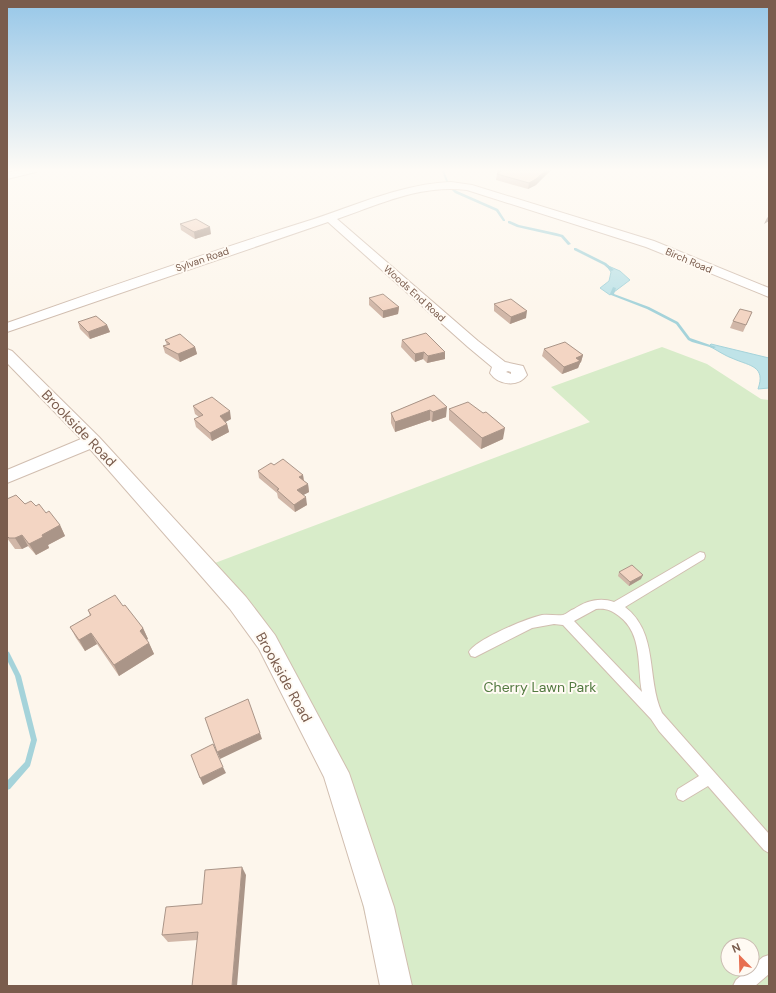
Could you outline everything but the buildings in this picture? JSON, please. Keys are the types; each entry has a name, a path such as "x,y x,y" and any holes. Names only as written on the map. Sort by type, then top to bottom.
{"street":[{"name":"Sylvan Road","path":"7,328 254,241 335,216"},
{"name":"Birch Road","path":"562,216 650,244 769,293"},
{"name":"Woods End Road","path":"330,218 478,348 502,367"},
{"name":"Brookside Road","path":"7,354 93,441 238,603 267,642 336,773 379,907 396,986"},
{"path":"7,477 93,441"}],"lane":[{"path":"615,607 700,556"},
{"path":"566,620 580,609 602,604 615,607 630,619 640,635 645,650 645,683 656,717"},
{"path":"475,652 529,623 554,618 566,620 656,717 769,845"},
{"path":"683,794 710,777"},
{"path":"742,986 769,963"}],"green space":[{"name":"Cherry Lawn Park","path":"662,347 707,364 761,399 769,400 769,986 382,986 354,870 313,731 207,566 590,422 551,387"}],"water":[{"path":"606,265 620,271 630,280 610,295 600,288 609,281 611,272"},
{"path":"711,344 769,358 769,388 758,389 760,376 755,368 724,355 709,346"}],"waterway":[{"path":"501,216 504,220"},
{"path":"509,222 518,226 562,236 569,244"},
{"path":"575,249 605,264 612,270"},
{"path":"614,288 612,294 648,308 677,323 689,339 714,347"},
{"path":"7,654 18,676 34,740 28,764 7,786"}]}
